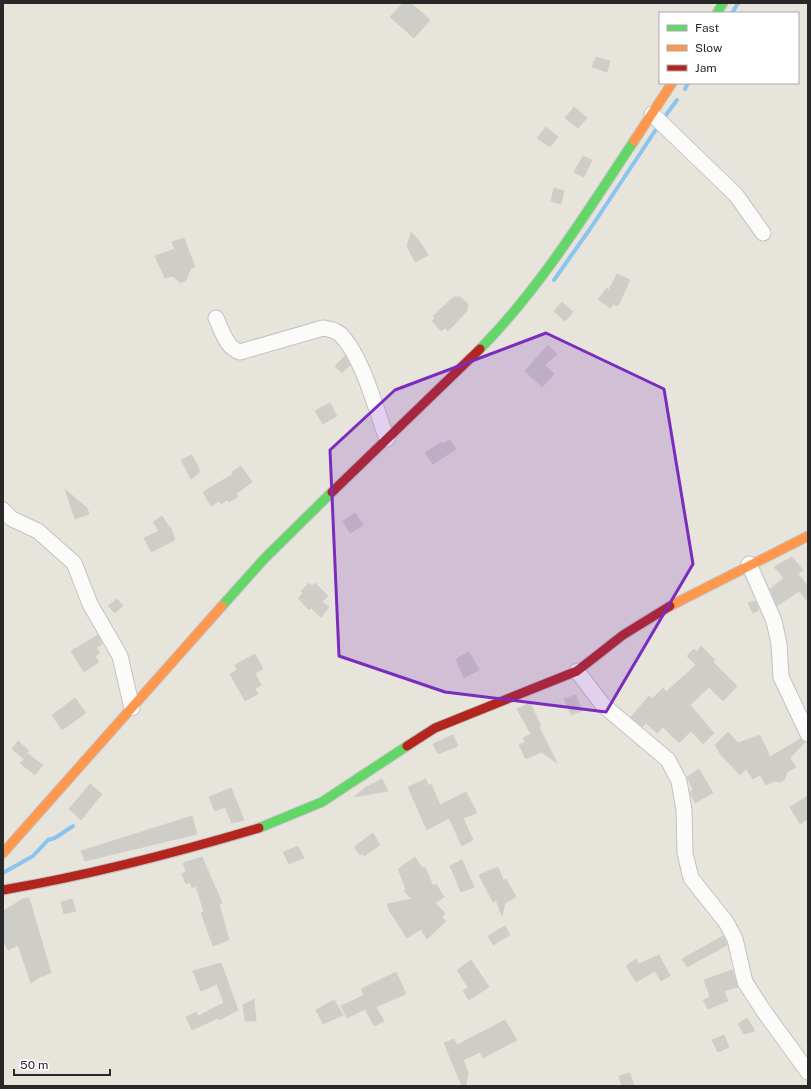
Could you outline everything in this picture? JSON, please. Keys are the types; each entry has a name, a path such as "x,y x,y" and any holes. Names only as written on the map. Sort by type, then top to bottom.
{"street":[{"path":"718,12 723,3"},
{"path":"3,853 264,559 465,365 508,321 546,273 671,84"},
{"path":"652,114 705,163 736,195 763,233"},
{"path":"216,318 228,345 234,350 240,352 323,328 332,329 340,334 348,343 361,368 387,439"},
{"path":"3,510 12,519 38,531 74,563 90,604 120,656 132,708"},
{"path":"3,890 50,882 184,850 269,825 322,802 435,728 577,671 586,666 629,631 749,564 808,536"},
{"path":"749,564 774,621 779,644 781,677 808,734"},
{"path":"577,671 603,706 668,760 678,782 684,810 685,853 691,878 726,922 735,939 745,982 763,1010 808,1072"}],"highlighted area":[{"path":"546,333 664,389 693,564 606,712 445,692 339,656 330,450 395,390"}],"building":[{"path":"403,3 411,3 430,20 414,38 390,17"},
{"path":"596,57 610,61 607,72 592,67"},
{"path":"574,107 587,118 578,128 565,118"},
{"path":"546,127 558,137 550,147 537,138"},
{"path":"583,156 592,160 584,177 574,172"},
{"path":"554,188 564,191 561,204 551,201"},
{"path":"411,232 421,243 428,255 415,262 407,246"},
{"path":"184,238 195,267 191,268 186,280 181,283 173,276 165,278 155,256 175,249 172,242"},
{"path":"617,274 630,280 618,306 613,304 610,308 599,300 599,298 607,288 609,290"},
{"path":"454,297 460,297 468,304 467,311 448,331 445,328 441,331 432,321 435,318 433,316"},
{"path":"562,302 573,312 565,321 554,311"},
{"path":"548,345 557,354 545,365 554,374 542,387 525,371"},
{"path":"345,356 350,365 342,373 335,366"},
{"path":"330,403 337,416 323,424 315,411"},
{"path":"450,440 456,449 433,464 425,453 442,442 443,444"},
{"path":"192,455 199,469 199,473 191,479 181,460"},
{"path":"241,466 252,482 236,494 238,497 229,502 227,500 221,504 219,501 211,506 203,492 233,474 232,472"},
{"path":"65,489 87,508 89,514 75,519"},
{"path":"355,513 363,525 350,533 343,521"},
{"path":"162,516 169,527 170,526 175,540 151,552 144,538 159,531 153,522"},
{"path":"792,557 803,570 798,574 808,586 808,602 799,591 777,606 770,589 784,578 774,567"},
{"path":"309,583 312,586 315,583 328,596 322,602 329,607 321,617 311,608 309,610 298,598 303,593 301,591"},
{"path":"117,599 123,606 115,613 108,606"},
{"path":"755,601 759,610 753,613 748,603"},
{"path":"98,635 102,644 96,648 100,653 95,656 99,662 84,672 71,651"},
{"path":"701,646 715,660 713,662 737,686 723,701 709,687 690,705 714,733 703,744 691,731 679,743 663,727 657,733 646,723 642,727 631,717 649,696 652,699 663,688 666,692 696,665 687,656 694,649 697,652"},
{"path":"469,652 479,670 464,678 456,659"},
{"path":"255,654 263,669 255,673 261,685 255,689 258,694 245,701 230,674 237,670 235,665"},
{"path":"576,695 582,711 571,715 564,699"},
{"path":"75,698 86,713 62,730 52,715"},
{"path":"530,703 541,726 539,727 557,763 541,752 526,759 519,745 525,742 523,738 531,734 517,709"},
{"path":"728,732 738,743 760,735 770,757 800,739 805,742 790,758 796,767 787,772 785,779 781,782 774,781 766,785 760,775 753,779 746,769 740,775 721,755 715,745"},
{"path":"453,735 458,746 438,754 433,744"},
{"path":"18,741 29,751 23,758 12,749"},
{"path":"28,754 43,765 35,775 20,763"},
{"path":"699,769 713,793 695,803 690,792 693,790 687,777"},
{"path":"382,779 388,791 354,797 366,787"},
{"path":"426,779 428,786 431,784 440,805 466,792 477,813 463,818 473,840 462,846 449,818 427,830 408,787"},
{"path":"90,784 102,794 81,820 69,809"},
{"path":"231,788 244,820 232,823 225,807 215,811 209,797"},
{"path":"808,796 808,819 800,824 790,807"},
{"path":"192,816 197,834 85,861 81,851"},
{"path":"373,833 380,845 364,856 362,853 360,855 354,847"},
{"path":"298,846 304,858 289,864 283,852"},
{"path":"202,857 222,903 219,904 229,940 213,946 201,913 204,912 196,886 192,888 190,882 186,884 182,874 186,872 183,863"},
{"path":"415,857 422,868 425,867 433,886 436,884 444,897 435,903 445,913 442,917 446,921 427,939 421,929 407,938 389,910 387,904 412,899 404,891 406,889 398,869"},
{"path":"462,860 474,887 461,892 450,866"},
{"path":"498,867 503,880 506,879 516,897 505,903 502,916 496,900 493,902 479,875"},
{"path":"29,898 51,973 40,977 31,983 18,945 8,950 3,940 3,911 23,899"},
{"path":"72,899 76,911 64,914 61,902"},
{"path":"505,926 510,935 493,945 488,936"},
{"path":"723,936 727,945 687,967 682,959"},
{"path":"659,955 670,976 661,981 655,971 636,982 626,966 636,959 639,964"},
{"path":"471,960 489,987 469,1000 463,991 468,987 457,970"},
{"path":"221,963 238,1010 219,1020 218,1018 192,1030 186,1017 196,1012 198,1016 224,1003 217,984 201,991 193,971"},
{"path":"732,970 738,987 724,991 728,1001 708,1009 703,1000 710,997 704,980"},
{"path":"396,972 406,994 376,1007 384,1021 374,1026 365,1009 347,1018 341,1006 364,995 361,989"},
{"path":"254,999 256,1021 245,1021 243,1005"},
{"path":"334,1000 343,1015 323,1024 316,1010"},
{"path":"747,1018 755,1031 744,1034 738,1024"},
{"path":"505,1020 517,1040 483,1058 480,1052 463,1060 468,1072 466,1086 462,1086 444,1043 454,1039 457,1045"},
{"path":"724,1035 729,1047 718,1052 712,1040"},
{"path":"630,1073 634,1086 622,1086 619,1076"}],"waterway":[{"path":"733,12 738,3"},
{"path":"685,89 688,84"},
{"path":"666,115 677,100"},
{"path":"554,280 657,128"},
{"path":"3,873 33,856 48,840 55,838 73,826"}],"traffic: fast":[{"path":"718,12 723,3"},
{"path":"480,349 543,275 634,141"},
{"path":"222,606 264,559 332,492"},
{"path":"259,828 322,802 407,746"}],"traffic: slow":[{"path":"634,141 671,84"},
{"path":"670,606 808,536"},
{"path":"3,853 222,606"}],"traffic: jam":[{"path":"332,492 480,349"},
{"path":"407,746 435,728 577,671 623,635 670,606"},
{"path":"3,890 68,878 132,863 259,828"}]}
